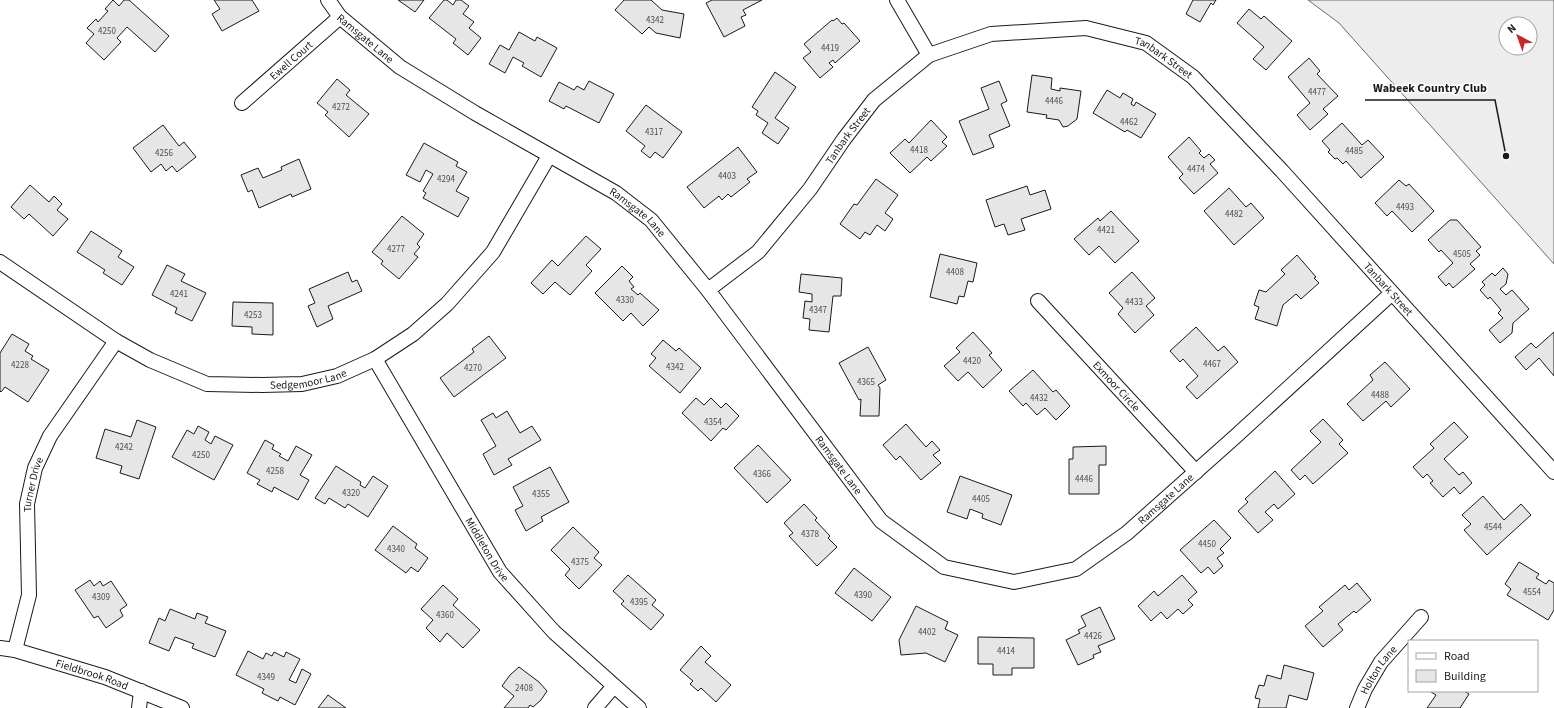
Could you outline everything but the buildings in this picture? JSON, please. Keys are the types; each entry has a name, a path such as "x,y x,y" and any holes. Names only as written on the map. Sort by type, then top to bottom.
{"street":[{"name":"Ramsgate Lane","path":"328,0 340,17 400,67 475,113 616,193 651,220 708,290 881,521 944,567 1014,582 1076,568 1127,533 1392,293"},
{"path":"897,0 929,55"},
{"name":"Ewell Court","path":"242,103 340,17"},
{"name":"Tanbark Street","path":"708,290 758,252 810,189 844,139 874,100 929,55 991,34 1086,28 1146,43 1193,77 1282,171 1554,472"},
{"name":"Sedgemoor Lane","path":"0,262 116,341 150,360 207,384 302,384 337,376 375,359 413,334 447,304 493,252 549,156"},
{"name":"Exmoor Circle","path":"1038,301 1196,472"},
{"name":"Turner Drive","path":"15,650 29,595 27,504 35,468 50,436 116,341"},
{"name":"Middleton Drive","path":"375,359 500,572 554,632 639,708"},
{"name":"Holton Lane","path":"1357,708 1365,689 1382,662 1421,617"},
{"name":"Fieldbrook Road","path":"0,648 15,650 105,677 182,708"},
{"path":"595,708 614,686"},
{"path":"139,708 141,691"}],"shaded area":[{"path":"1308,0 1554,0 1554,264 1339,23"}],"place":[{"name":"Wabeek Country Club","path":"1506,156"}]}
